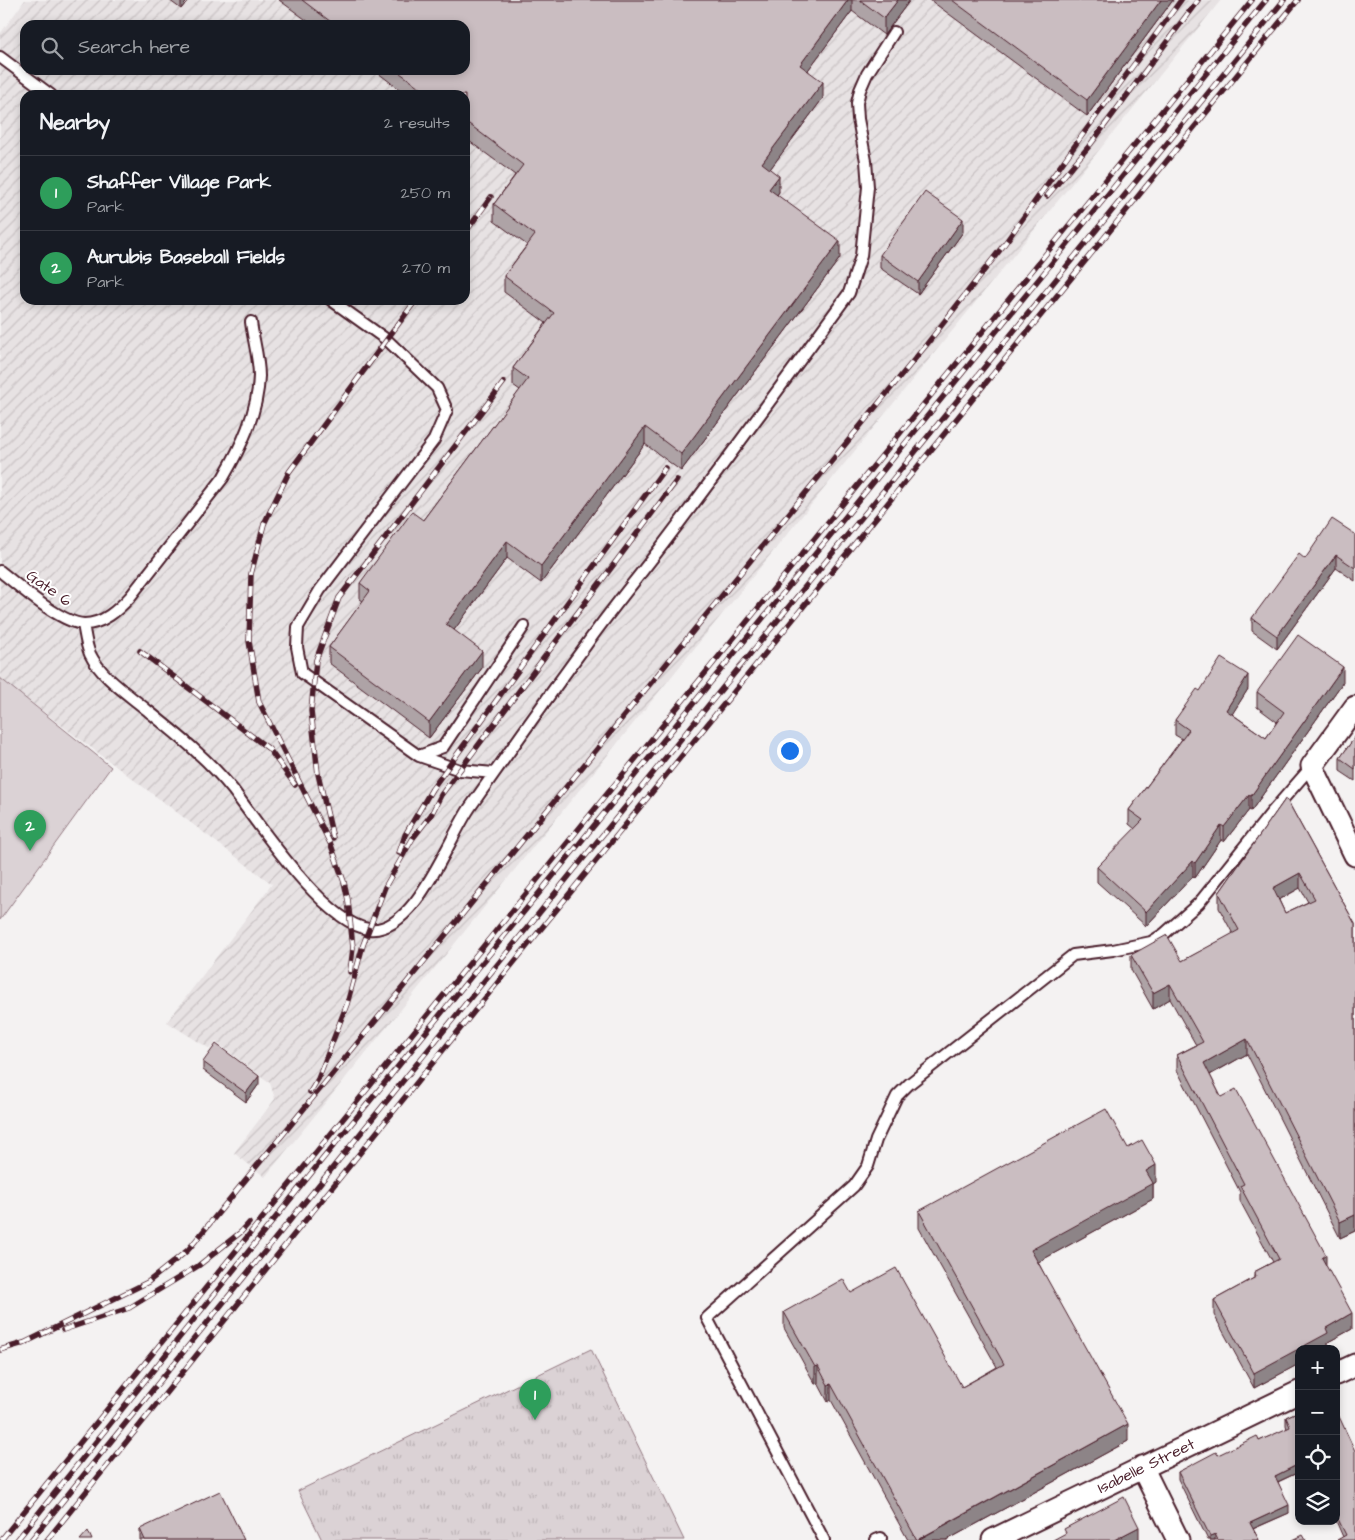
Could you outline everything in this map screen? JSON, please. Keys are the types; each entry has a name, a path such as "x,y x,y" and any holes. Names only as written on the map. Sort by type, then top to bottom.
{"street":[{"path":"1352,712 1312,766 1355,855"},
{"name":"Isabelle Street","path":"993,1540 1295,1394"},
{"path":"1142,1467 1178,1540"}],"lane":[{"path":"251,322 259,375 257,392 248,428 232,463 223,478 117,611 94,623 83,624 89,652 106,675 204,756 222,776 303,882 350,922 369,928 383,927 395,922 407,913 418,898 466,813 494,773 588,642 661,547 849,293 860,256 868,187 866,160 858,119 857,103 866,74 894,32"},
{"path":"0,57 20,72"},
{"path":"25,75 45,90"},
{"path":"338,305 387,340 437,388 447,410 434,440 320,590 298,627 298,647 302,673 419,756 460,770 494,773"},
{"name":"Gate 6","path":"0,571 46,607 70,620 83,624"},
{"path":"419,756 443,747 524,626"},
{"path":"824,1540 707,1318 854,1186 868,1166 876,1140 897,1096 908,1084 1073,955 1114,950 1151,942 1164,934 1199,903 1271,813 1312,766"}],"shaded area":[{"path":"25,0 1221,0 265,1177 234,1153 275,1099 270,1083 216,1042 210,1049 167,1022 272,884 0,679 0,34"}],"green space":[{"path":"0,678 111,767 0,920"},
{"path":"591,1349 684,1540 322,1540 298,1491"}],"building":[{"path":"302,0 848,0 800,65 823,82 762,163 779,176 769,189 840,241 681,454 645,427 541,566 507,541 446,624 482,651 429,722 329,647 370,591 360,583 412,512 423,520 528,379 513,368 554,313 504,276 535,235 494,204 523,165 470,125 470,90 423,90 403,75 470,75 470,20 328,20"},
{"path":"860,0 898,0 884,18"},
{"path":"952,0 1161,0 1087,100"},
{"path":"925,192 963,219 918,282 880,255"},
{"path":"1332,519 1355,534 1355,568 1336,555 1277,636 1252,618 1299,554 1305,559"},
{"path":"1298,635 1343,667 1251,796 1249,795 1224,827 1221,825 1195,863 1193,861 1146,912 1097,867 1143,820 1129,810 1189,730 1175,720 1197,689 1200,691 1221,658 1248,675 1226,710 1266,738 1284,712 1257,692"},
{"path":"1355,737 1355,769 1340,758"},
{"path":"1286,798 1355,924 1355,1215 1340,1222 1247,1039 1204,1063 1221,1097 1236,1089 1326,1255 1322,1258 1352,1313 1326,1328 1328,1333 1306,1345 1295,1345 1295,1351 1254,1373 1214,1300 1256,1277 1254,1272 1279,1259 1240,1186 1244,1184 1177,1055 1203,1042 1170,984 1153,993 1131,955 1167,935 1182,961 1239,930 1219,893","holes":["1300,873 1315,899 1285,913 1273,888"]},
{"path":"216,1044 259,1076 246,1093 203,1062"},
{"path":"1106,1109 1128,1148 1142,1140 1156,1165 1146,1171 1153,1183 1031,1250 1128,1424 917,1540 831,1384 828,1385 818,1366 815,1367 784,1312 843,1279 851,1293 896,1268 962,1387 1004,1364 919,1211"},
{"path":"1295,1413 1295,1466 1275,1476 1289,1505 1250,1523 1259,1540 1218,1540 1215,1534 1210,1536 1178,1472 1216,1452 1218,1455 1257,1436 1259,1441 1290,1427 1286,1417"},
{"path":"1340,1419 1355,1451 1355,1540 1337,1540 1346,1535 1340,1523"},
{"path":"220,1491 244,1540 145,1540 140,1529"},
{"path":"1124,1497 1139,1527 1114,1540 1053,1540 1066,1533 1064,1529"},
{"path":"88,1531 92,1540 80,1540"},
{"path":"1303,1535 1306,1540 1293,1540"}],"railway":[{"path":"280,1138 927,344 1003,246 1181,0"},
{"path":"1047,196 1090,145 1198,0"},
{"path":"1,1540 1252,0"},
{"path":"17,1540 321,1161 1266,0"},
{"path":"31,1540 578,865 1284,0"},
{"path":"47,1540 587,872 1298,0"},
{"path":"470,226 491,197"},
{"path":"350,972 353,948 348,900 344,882 331,845 259,702 249,641 251,574 264,524 289,472 412,305"},
{"path":"333,838 318,774 311,711 316,660 339,598 504,382"},
{"path":"399,853 405,835 432,789 665,468"},
{"path":"310,1092 318,1079 347,1004 363,945 385,887 413,838 431,815 441,795 677,480"},
{"path":"140,651 269,749 295,785"},
{"path":"22,1344 148,1282 188,1250 283,1134"},
{"path":"63,1330 129,1308 198,1266 241,1232 249,1223"},
{"path":"0,1350 27,1342"}],"place":[{"name":"Aurubis Baseball Fields","path":"30,851"},
{"name":"Shaffer Village Park","path":"535,1420"}]}
